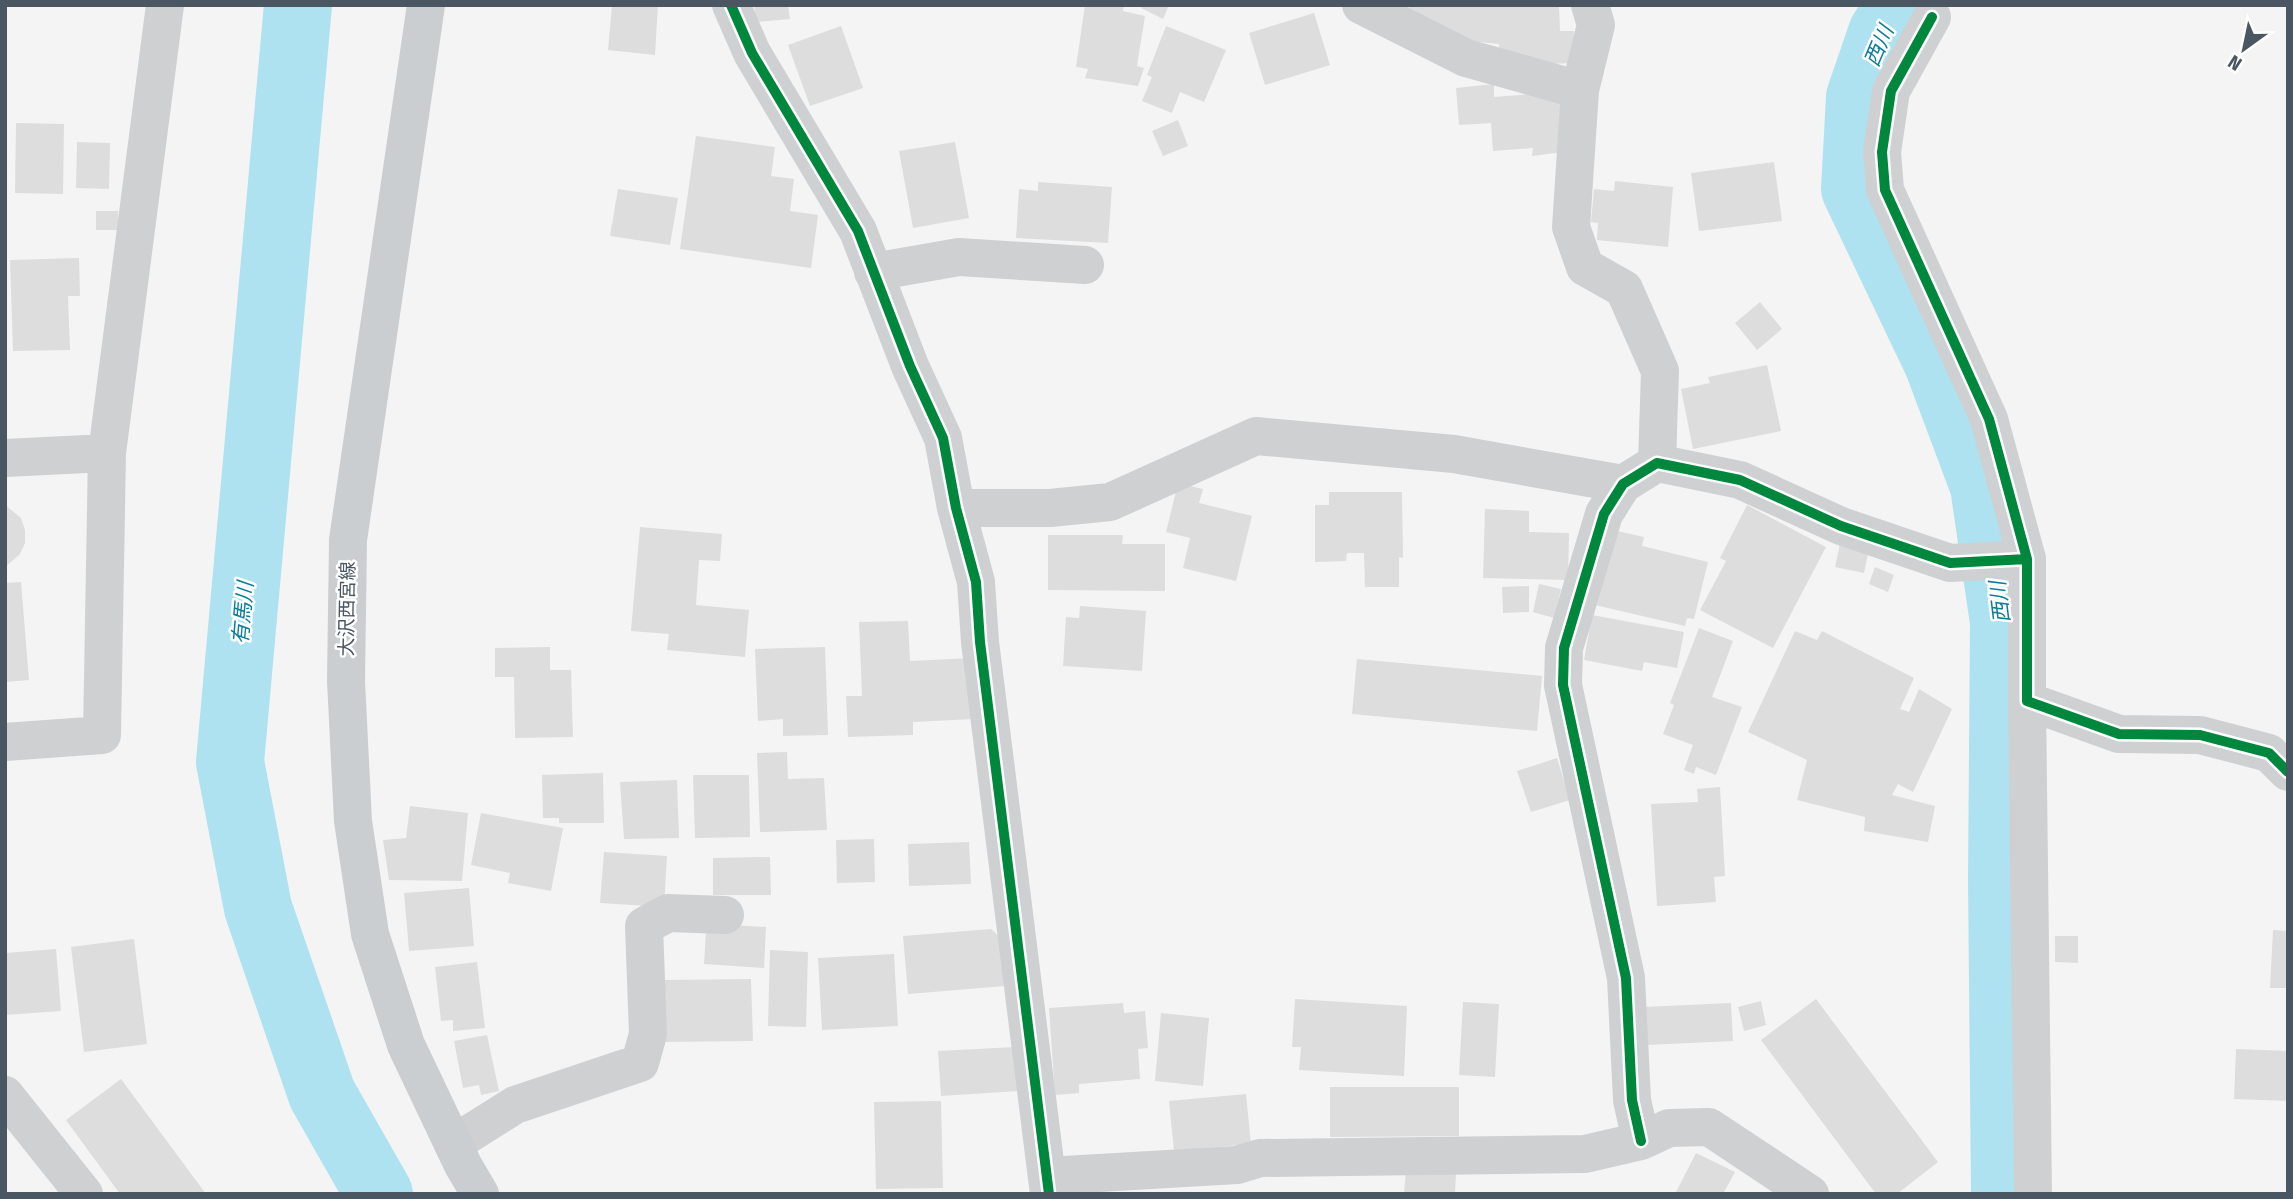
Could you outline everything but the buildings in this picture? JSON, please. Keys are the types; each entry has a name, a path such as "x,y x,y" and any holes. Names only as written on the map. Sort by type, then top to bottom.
{"main road":[{"name":"大沢西宮線","path":"426,5 348,540 346,681 354,821 370,934 406,1045 453,1144 481,1194"}],"street":[{"path":"5,742 102,735 107,453 164,5"},
{"path":"731,5 752,53 858,231 910,366 943,438 956,508 976,582 980,642 1048,1185 1237,1165 1260,1158 1585,1154 1641,1141 1669,1128 1709,1127 1810,1194"},
{"path":"1361,5 1466,58 1580,90"},
{"path":"1590,5 1595,25 1580,90 1571,227 1585,267 1624,289 1660,371 1657,463"},
{"path":"1933,18 1891,91 1882,152 1885,190 1989,419 2027,559 2033,1194"},
{"path":"873,272 959,257 1084,265"},
{"path":"956,508 1050,508 1110,502 1256,436 1454,454 1623,484"},
{"path":"5,458 107,453"},
{"path":"1641,1141 1632,1100 1626,978 1563,684 1564,648 1604,514 1623,484 1657,463 1740,480 1841,526 1951,563 2027,559"},
{"path":"2027,701 2119,734 2200,735 2269,753 2288,772"},
{"path":"453,1144 514,1105 640,1063 648,1034 644,926 668,913 725,915"},
{"path":"5,1095 84,1194"}],"waterway":[{"name":"有馬川","path":"298,5 230,762 258,908 322,1094 379,1194"},
{"name":"西川","path":"1900,5 1882,33 1860,97 1855,189 1938,363 1984,486 2004,622 2002,880 2005,1194"}],"cycle path":[{"path":"731,5 752,53 858,231 910,366 943,438 956,508 976,582 980,642 1049,1194"},
{"path":"1932,17 1891,91 1882,152 1885,190 1989,419 2027,559 2027,701 2119,734 2200,735 2269,753 2288,772"},
{"path":"1641,1141 1632,1100 1626,978 1563,685 1564,648 1604,514 1623,484 1657,463 1740,480 1841,526 1950,563 2027,559"}]}
